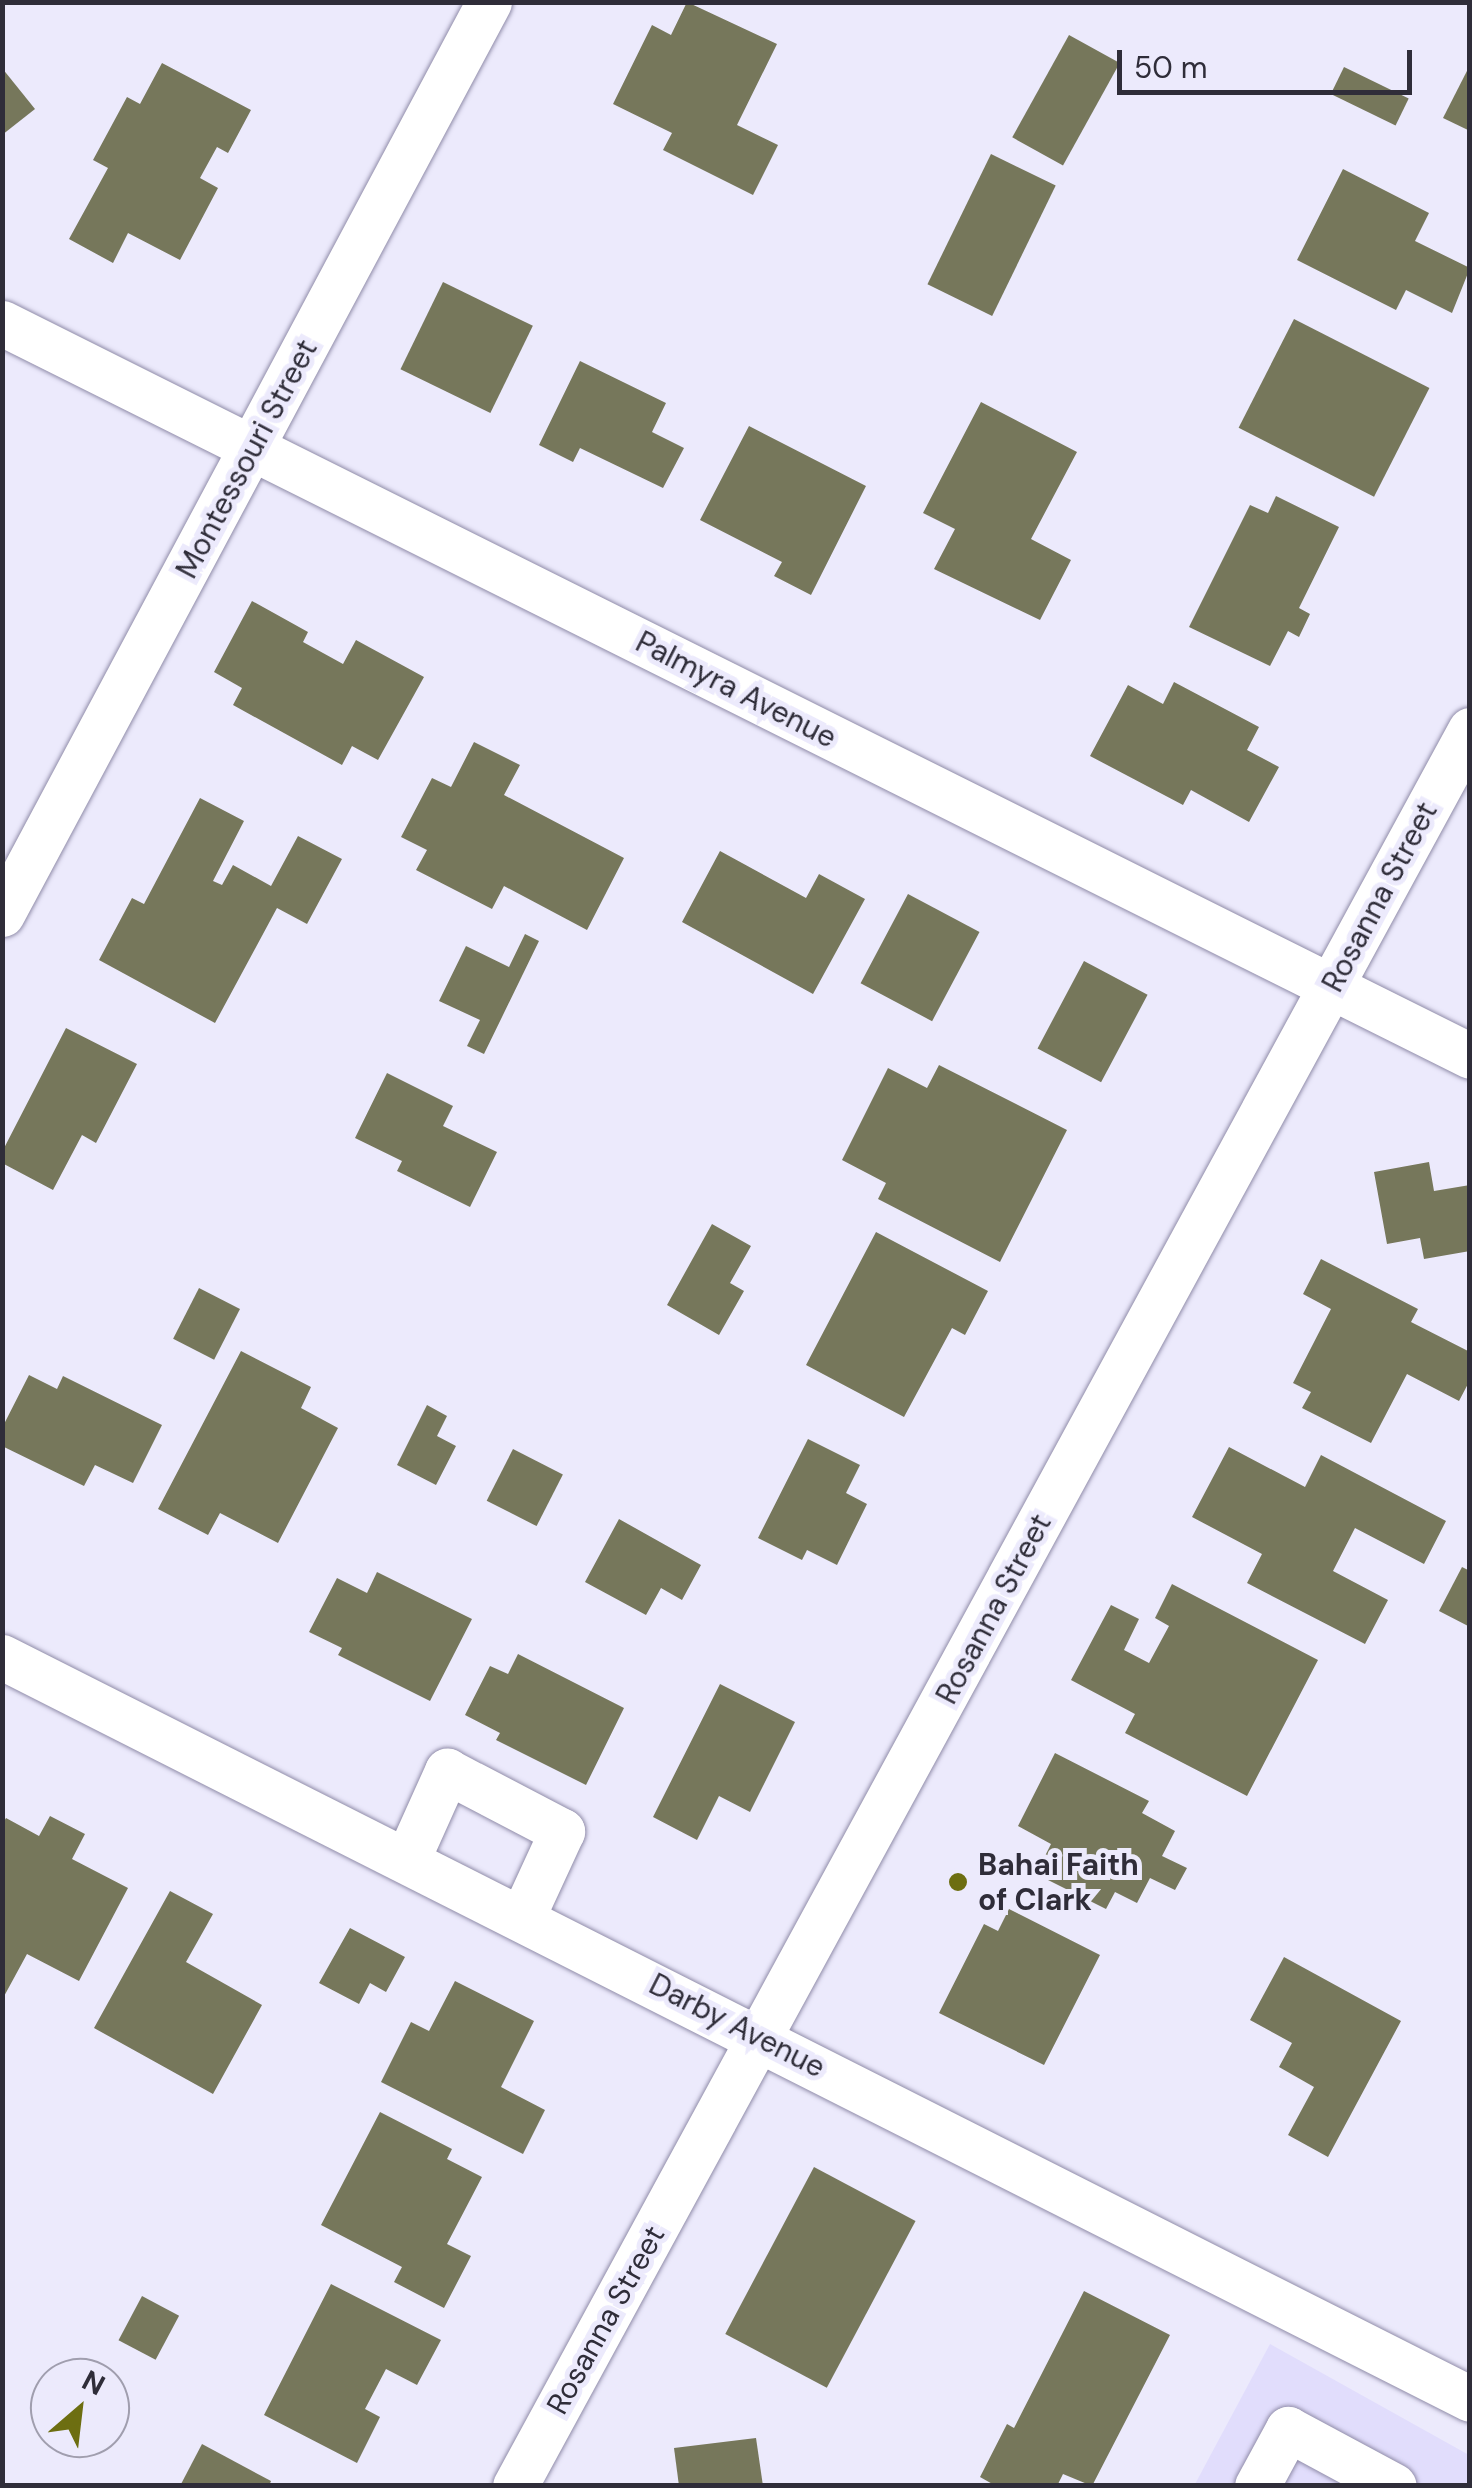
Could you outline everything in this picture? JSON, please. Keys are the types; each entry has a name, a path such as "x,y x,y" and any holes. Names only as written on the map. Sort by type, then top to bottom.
{"street":[{"name":"Montessouri Street","path":"2,914 489,2"},
{"name":"Palmyra Avenue","path":"2,323 1470,1056"},
{"name":"Rosanna Street","path":"516,2486 1470,730"},
{"name":"Darby Avenue","path":"2,1656 1470,2399"},
{"path":"406,1860 448,1771 562,1832 522,1918"},
{"path":"1257,2486 1288,2429 1394,2486"}],"shaded area":[{"path":"1270,2344 1469,2455 1469,2485 1194,2486"}],"building":[{"path":"687,2 777,44 737,125 778,145 753,195 663,150 672,133 613,104 652,25 671,35"},
{"path":"1069,35 1120,63 1063,165 1012,137"},
{"path":"162,63 251,110 228,153 217,147 200,178 218,188 180,260 128,233 113,263 69,239 108,168 93,160 127,97 140,104"},
{"path":"1470,65 1470,131 1443,118"},
{"path":"1344,67 1409,99 1396,126 1331,94"},
{"path":"2,68 35,109 2,135"},
{"path":"991,154 1056,186 992,316 927,284"},
{"path":"1343,169 1429,213 1415,241 1470,268 1452,313 1406,290 1396,310 1297,260"},
{"path":"443,282 533,326 490,413 400,369"},
{"path":"1294,319 1429,388 1374,497 1239,428"},
{"path":"580,361 666,403 652,432 684,448 663,488 580,448 573,462 539,445"},
{"path":"981,402 1077,452 1031,539 1071,560 1040,620 934,569 955,529 923,513"},
{"path":"749,426 866,486 811,595 774,576 782,562 700,520"},
{"path":"1276,496 1339,527 1299,608 1310,614 1299,637 1288,631 1270,666 1189,627 1250,505 1268,513"},
{"path":"252,601 308,632 303,642 343,664 356,640 424,677 378,760 352,746 342,765 233,705 242,688 214,672"},
{"path":"1174,682 1259,727 1247,750 1279,767 1249,822 1191,790 1183,805 1090,756 1128,685 1163,704"},
{"path":"474,742 520,765 504,795 624,858 587,930 504,886 492,909 416,870 427,850 401,837 432,778 451,787"},
{"path":"200,798 244,821 213,881 222,885 233,865 271,886 298,836 342,859 307,924 277,908 215,1023 99,960 132,898 144,904"},
{"path":"720,851 806,898 819,874 865,899 813,994 682,922"},
{"path":"908,894 980,932 932,1021 861,983"},
{"path":"525,934 539,941 484,1054 467,1046 480,1020 439,1001 466,946 509,967"},
{"path":"1084,961 1148,995 1101,1082 1038,1048"},
{"path":"66,1028 137,1064 96,1143 82,1135 53,1190 2,1163 2,1152"},
{"path":"939,1065 1067,1130 1000,1262 878,1199 886,1183 842,1160 888,1068 927,1088"},
{"path":"387,1073 453,1106 443,1126 497,1152 470,1207 397,1171 402,1161 355,1138"},
{"path":"1429,1162 1434,1191 1470,1185 1470,1251 1424,1259 1420,1238 1387,1244 1374,1172"},
{"path":"712,1224 751,1246 730,1283 744,1291 719,1335 667,1305"},
{"path":"876,1232 988,1291 965,1335 952,1328 904,1417 806,1365"},
{"path":"1321,1259 1418,1309 1411,1322 1470,1352 1470,1380 1459,1401 1407,1374 1371,1443 1302,1408 1311,1392 1293,1383 1331,1309 1303,1294"},
{"path":"199,1288 240,1309 214,1360 173,1339"},
{"path":"241,1351 311,1387 301,1408 338,1428 278,1543 220,1513 208,1535 158,1509"},
{"path":"29,1375 57,1389 63,1376 162,1425 133,1483 95,1465 84,1486 2,1446 2,1428"},
{"path":"427,1405 447,1416 437,1436 456,1446 436,1485 397,1465"},
{"path":"808,1439 860,1465 846,1493 867,1504 837,1565 807,1550 802,1560 758,1538"},
{"path":"1229,1447 1305,1487 1321,1455 1446,1521 1424,1564 1355,1528 1333,1571 1388,1600 1365,1644 1247,1583 1262,1554 1192,1517"},
{"path":"513,1449 563,1474 537,1526 487,1501"},
{"path":"619,1519 701,1565 682,1600 661,1588 646,1615 585,1582"},
{"path":"1462,1567 1470,1571 1470,1627 1439,1611"},
{"path":"377,1572 472,1619 430,1701 338,1655 342,1648 309,1632 337,1578 367,1593"},
{"path":"1172,1584 1318,1660 1247,1796 1125,1733 1135,1714 1071,1680 1111,1605 1139,1619 1124,1650 1149,1663 1169,1626 1155,1618"},
{"path":"518,1654 624,1708 586,1785 496,1740 500,1733 465,1715 490,1666 508,1674"},
{"path":"720,1684 795,1722 750,1812 719,1796 697,1840 653,1817"},
{"path":"1055,1753 1149,1801 1142,1813 1175,1831 1162,1856 1187,1868 1175,1890 1150,1878 1137,1903 1115,1892 1106,1909 1036,1874 1051,1844 1018,1826"},
{"path":"50,1816 85,1834 72,1859 128,1888 79,1981 27,1954 2,2000 2,1825 6,1818 39,1836"},
{"path":"170,1891 213,1914 186,1962 262,2005 213,2094 94,2028"},
{"path":"1009,1909 1100,1955 1044,2065 939,2013 984,1924 998,1931"},
{"path":"350,1928 405,1957 386,1992 370,1983 359,2004 319,1983"},
{"path":"1284,1957 1401,2021 1328,2157 1288,2135 1314,2087 1279,2067 1292,2043 1250,2020"},
{"path":"455,1981 534,2021 501,2087 545,2110 523,2154 381,2082 411,2022 429,2031"},
{"path":"380,2112 452,2149 447,2159 482,2177 447,2244 471,2256 444,2308 394,2282 402,2267 321,2225"},
{"path":"814,2167 916,2221 827,2388 725,2334"},
{"path":"331,2284 441,2340 417,2385 386,2369 365,2409 380,2417 357,2463 264,2415"},
{"path":"1084,2291 1170,2335 1092,2486 1063,2474 1057,2486 996,2486 980,2477 1007,2424 1014,2428"},
{"path":"142,2296 179,2316 156,2360 119,2340"},
{"path":"756,2438 763,2486 679,2486 674,2448"},
{"path":"202,2444 271,2481 269,2486 180,2486"}],"place":[{"name":"Bahai Faith of Clark","path":"958,1882"}]}
